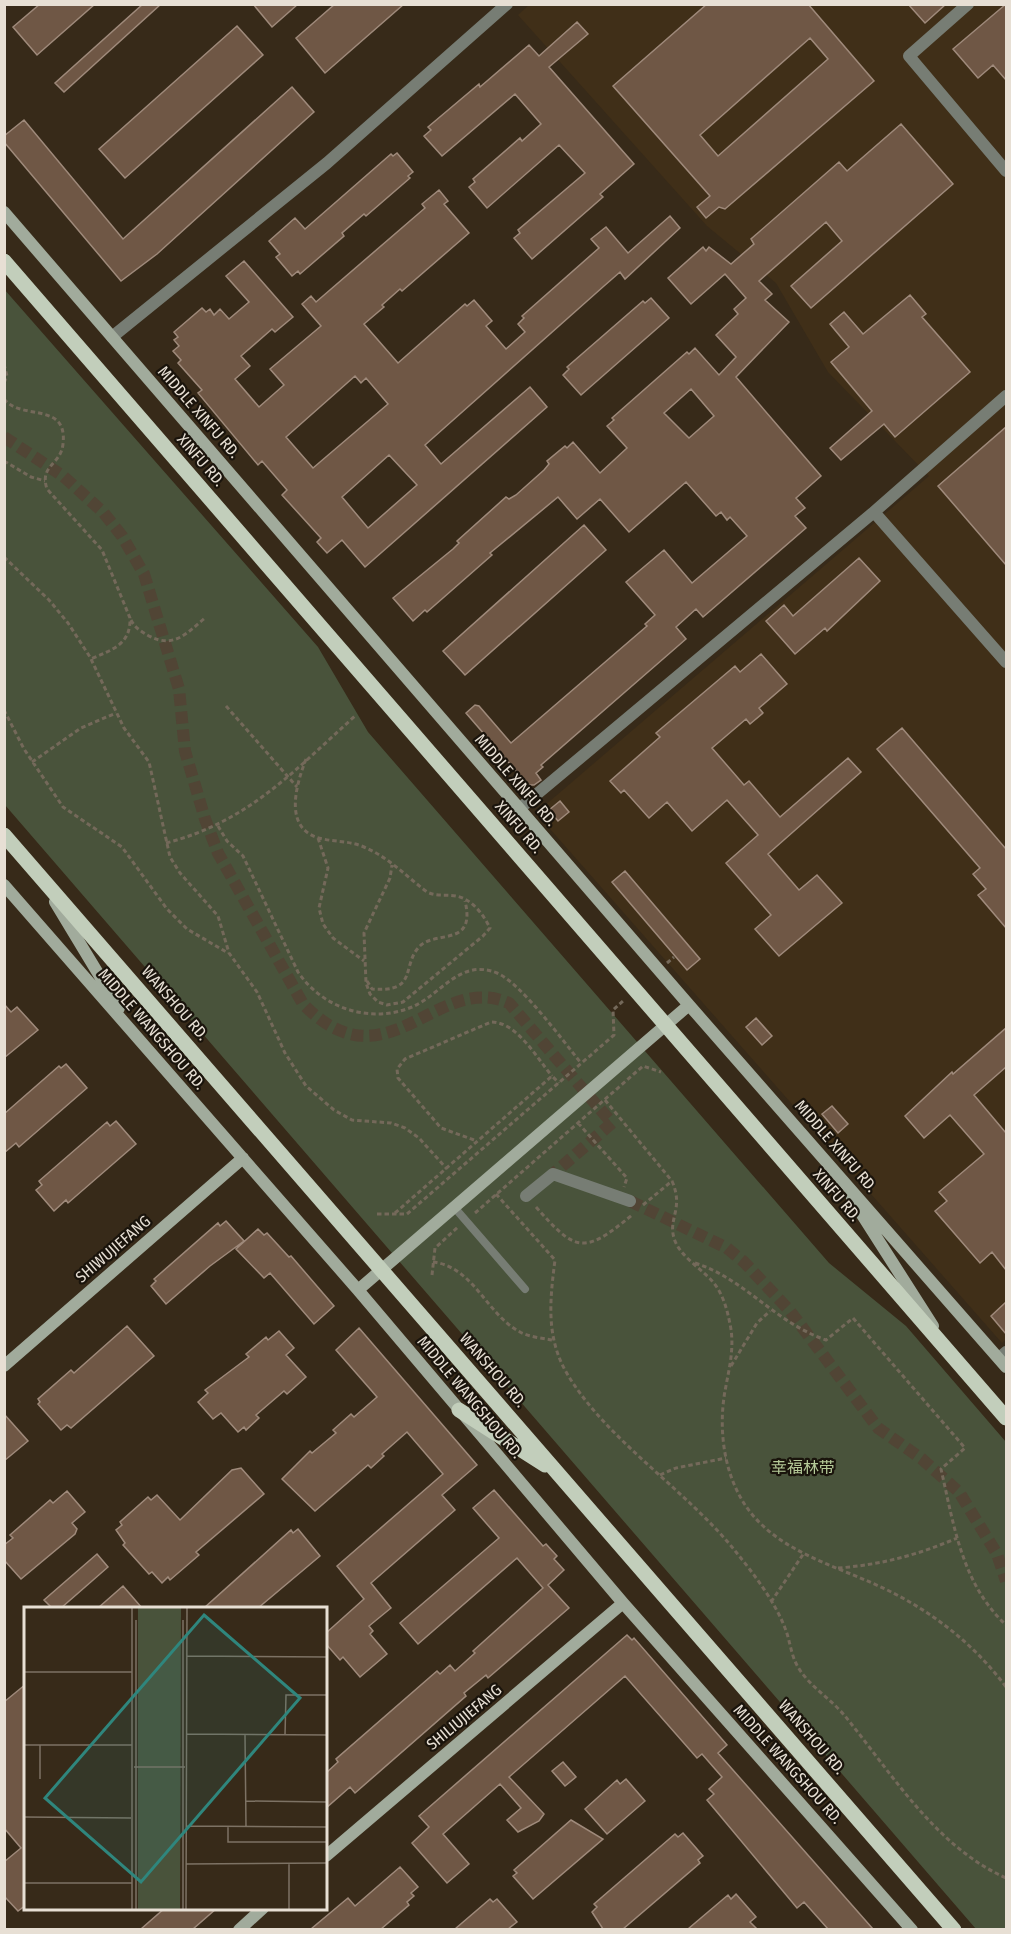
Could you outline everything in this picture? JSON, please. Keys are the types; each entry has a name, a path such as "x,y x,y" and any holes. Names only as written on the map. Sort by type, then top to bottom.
{"main road":[{"name":"MIDDLE XINFU RD.","path":"4,212 689,1005 1004,1359"},
{"name":"XINFU RD.","path":"4,261 1006,1418"},
{"name":"WANSHOU RD.","path":"4,835 954,1929"},
{"path":"39,875 136,1036"},
{"name":"MIDDLE WANGSHOU RD.","path":"4,885 358,1290 623,1603 912,1929"},
{"path":"358,1290 689,1005"},
{"name":"SHIWUJIEFANG","path":"4,1365 243,1158"},
{"path":"829,1164 952,1354"},
{"path":"459,1410 560,1474"},
{"name":"SHILIUJIEFANG","path":"327,1855 623,1603"},
{"path":"238,1929 261,1910"}],"street":[{"path":"112,337 327,163 507,4"},
{"path":"968,4 909,56 1006,171"},
{"path":"519,809 874,512 1006,396"},
{"path":"874,512 1006,662"},
{"path":"526,1196 554,1174 630,1201"}],"lane":[{"path":"454,1207 525,1289"}],"path":[{"path":"4,364 7,375 4,383"},
{"path":"4,399 9,406 18,410 51,415 59,424 64,438 63,450 46,471 47,489 66,513 102,550 130,618 139,630 157,640 169,642 181,639 205,618"},
{"path":"4,460 31,477 45,481"},
{"path":"4,557 50,600 91,659 116,713 149,762 155,779 170,857 180,873 218,916 229,954 257,992 285,1053 306,1086 318,1099 352,1120 391,1123 405,1128 419,1138 447,1168"},
{"path":"91,659 122,645 131,626 130,618"},
{"path":"226,706 297,787"},
{"path":"4,710 33,762 63,807 122,847 149,888 187,929 229,954"},
{"path":"33,762 81,728 116,713"},
{"path":"166,843 218,826 244,812 355,716"},
{"path":"306,759 297,787 297,822 303,831 318,838 345,840 379,854 427,892 465,899 474,905 490,928 420,991 402,1002 387,1005 378,1002 370,993 366,980 364,933 390,878 392,865"},
{"path":"218,826 227,841 243,856 298,972 323,998 351,1011 380,1015 414,1006 459,974 472,969 484,969 508,978 582,1063"},
{"path":"318,838 328,868 319,908 323,924 333,938 366,962"},
{"path":"366,980 372,989 383,990 403,982 420,946 428,940 455,936 462,928 467,914 465,899"},
{"path":"659,970 674,957"},
{"path":"377,1214 407,1214 559,1083 614,1035 613,1010 636,990"},
{"path":"474,1140 441,1128 398,1078 397,1069 405,1059 490,1022 502,1022 511,1028 559,1083"},
{"path":"432,1275 435,1248 643,1066 661,1072"},
{"path":"395,1213 552,1076"},
{"path":"605,1100 672,1181 678,1195 674,1238 679,1248 714,1283 724,1298 730,1326 730,1367 722,1426 726,1458 740,1493 759,1523 804,1553 898,1596 948,1626 992,1667 1006,1688"},
{"path":"578,1123 627,1178"},
{"path":"526,1196 562,1236 571,1242 580,1243 603,1237 672,1181"},
{"path":"496,1194 555,1260 550,1307 552,1340 562,1364 578,1390 730,1544 785,1626 797,1666 844,1715 896,1782 951,1843 983,1867 1006,1878"},
{"path":"433,1262 443,1263 462,1273 503,1320 522,1334 552,1340"},
{"path":"694,1263 712,1268 804,1332 826,1340 853,1318 965,1448 941,1469 957,1538 979,1591 991,1611 1006,1625"},
{"path":"730,1367 758,1323 771,1311"},
{"path":"660,1475 676,1468 726,1458"},
{"path":"836,1568 891,1561 925,1552 957,1538"},
{"path":"771,1602 804,1553"}],"shaded area":[{"path":"530,4 1006,5 1006,1339 1002,1343 536,813 929,476 828,372 776,283 707,226 518,15"}],"green space":[{"name":"幸福林带","path":"4,289 318,647 368,732 829,1263 906,1326 1006,1442 1006,1929 976,1929 5,805"}],"building":[{"path":"40,4 95,4 37,55 13,27"},
{"path":"143,4 161,4 64,92 55,83"},
{"path":"253,4 298,4 272,27"},
{"path":"335,4 404,4 325,73 296,38"},
{"path":"707,4 808,4 874,81 725,209 719,207 706,218 697,207 710,196 613,86","holes":["810,38 828,59 718,156 700,135"]},
{"path":"908,4 946,4 925,23"},
{"path":"1006,4 1006,80 993,65 978,78 953,49"},
{"path":"577,22 588,34 549,67 634,164 600,194 603,197 532,259 514,238 520,233 518,230 585,173 559,145 487,208 469,187 475,182 473,179 520,138 522,141 541,124 515,94 442,156 424,136 431,130 428,127 529,45 539,56"},
{"path":"237,26 263,55 125,178 99,149"},
{"path":"292,87 314,112 157,254 121,281 4,142 4,136 24,120 123,239"},
{"path":"901,124 953,184 811,308 791,286 842,241 826,222 759,281 772,294 765,300 789,322 736,377 821,476 796,498 805,508 795,516 806,528 703,617 696,609 676,627 686,639 541,765 543,767 536,773 541,780 534,785 528,785 466,713 475,705 479,706 511,743 647,626 645,624 655,615 626,582 664,550 692,583 747,536 730,517 727,520 721,512 716,516 686,482 629,532 600,499 577,519 558,497 490,553 492,555 427,612 425,610 413,621 393,598 453,549 459,543 457,541 506,497 509,499 516,495 544,470 549,464 547,461 565,446 567,448 573,442 600,473 627,448 607,426 614,420 612,418 687,352 689,354 695,348 719,375 736,357 716,335 738,314 734,309 746,298 725,274 691,304 668,278 703,247 706,251 709,247 731,264 754,244 751,239 839,162 847,171","holes":["691,389 714,416 689,438 664,413"]},
{"path":"397,153 413,172 408,176 410,178 366,216 364,214 342,233 344,236 300,274 298,271 292,276 276,257 280,254 269,241 295,218 305,229 391,154 393,156"},
{"path":"439,190 448,201 444,204 469,233 402,291 400,289 364,324 398,363 465,304 467,306 474,300 492,321 486,326 506,349 525,332 518,324 524,318 522,316 599,248 591,239 606,227 628,253 670,216 680,228 625,279 620,272 425,445 441,464 530,387 547,407 365,567 342,540 327,553 317,542 321,538 282,495 287,490 262,461 258,465 198,393 202,390 178,363 181,360 173,351 179,346 174,340 178,337 174,332 202,308 206,312 210,309 214,315 220,309 229,319 249,302 226,276 244,261 293,317 275,332 272,329 241,356 250,366 235,379 259,407 284,385 270,369 321,326 302,304 311,296 316,302 425,208 422,204","holes":["355,376 361,383 366,378 388,404 313,468 286,437","389,455 417,485 368,528 342,497"]},
{"path":"910,295 926,314 922,317 970,372 895,437 884,424 841,460 830,448 872,411 831,362 849,347 830,324 844,312 863,334"},
{"path":"651,298 669,318 581,395 563,375 569,369 567,367 643,301 645,303"},
{"path":"1006,427 1006,565 938,486"},
{"path":"584,525 606,550 465,675 443,651"},
{"path":"859,558 880,581 827,631 825,628 795,654 766,621 784,605 793,616"},
{"path":"761,654 787,684 759,708 763,713 750,724 746,719 712,748 744,785 749,781 780,817 848,758 861,772 768,854 799,890 817,875 842,903 779,956 755,929 771,915 726,863 758,835 727,800 692,831 667,802 649,818 624,790 621,793 610,781 660,737 656,733 735,666 740,672"},
{"path":"902,728 1006,849 1006,928 978,895 986,889 973,874 980,868 877,749"},
{"path":"560,801 569,812 558,821 549,810"},
{"path":"625,871 700,959 687,970 612,882"},
{"path":"4,1004 11,1012 17,1007 38,1030 4,1058"},
{"path":"756,1018 772,1036 762,1045 746,1027"},
{"path":"1006,1028 1006,1067 974,1095 1006,1133 1006,1270 992,1252 980,1263 935,1211 947,1201 939,1192 984,1154 950,1115 924,1138 905,1116 952,1072 953,1074"},
{"path":"66,1064 87,1088 19,1147 16,1143 4,1153 4,1114 59,1066 61,1068"},
{"path":"832,1106 848,1124 838,1133 822,1114"},
{"path":"116,1121 136,1144 68,1203 66,1200 54,1211 36,1190 42,1185 39,1181 107,1122 110,1126"},
{"path":"226,1221 244,1241 210,1266 166,1304 151,1286 156,1281 154,1279 218,1223 220,1226"},
{"path":"258,1229 264,1235 267,1233 289,1257 291,1256 334,1306 314,1324 270,1273 264,1278 236,1249"},
{"path":"1006,1302 1006,1334 991,1316"},
{"path":"127,1326 154,1356 71,1428 67,1425 61,1430 38,1404 40,1402 38,1399 71,1370 74,1373"},
{"path":"359,1328 477,1465 442,1495 455,1510 371,1583 391,1608 369,1626 373,1631 370,1634 387,1654 360,1677 343,1657 340,1660 327,1645 327,1632 364,1599 337,1566 443,1474 407,1432 382,1454 384,1456 371,1468 368,1465 315,1511 282,1479 310,1451 312,1453 336,1433 333,1430 351,1414 354,1417 377,1397 336,1350"},
{"path":"279,1331 294,1348 286,1355 306,1377 287,1394 284,1391 256,1415 259,1418 246,1430 244,1427 238,1432 221,1413 213,1419 198,1402 208,1393 205,1390 249,1357 246,1354 266,1337 268,1340"},
{"path":"4,1414 28,1441 4,1461"},
{"path":"241,1468 264,1494 196,1552 199,1555 170,1580 168,1577 162,1583 152,1572 149,1574 123,1545 125,1543 116,1530 122,1525 120,1522 148,1497 151,1500 157,1495 180,1520 232,1470"},
{"path":"494,1490 543,1546 546,1544 557,1556 554,1559 564,1570 548,1585 569,1608 488,1678 486,1675 464,1693 466,1696 355,1793 350,1787 327,1807 327,1772 338,1762 336,1759 437,1671 440,1674 450,1665 455,1671 475,1653 473,1651 543,1588 517,1558 418,1644 400,1623 499,1538 473,1508"},
{"path":"67,1491 85,1512 72,1523 77,1529 75,1534 21,1579 4,1560 4,1545 13,1538 10,1535 50,1500 53,1503"},
{"path":"298,1529 320,1556 259,1607 205,1607 291,1530 293,1533"},
{"path":"97,1554 108,1567 62,1607 51,1607 44,1600"},
{"path":"123,1586 141,1607 99,1607"},
{"path":"627,1635 632,1640 634,1638 727,1745 718,1753 873,1929 828,1929 804,1902 797,1908 707,1800 714,1794 709,1789 722,1777 702,1754 697,1758 625,1676 509,1777 544,1814 539,1821 518,1832 507,1820 521,1808 500,1784 443,1834 469,1864 447,1883 412,1843 429,1827 419,1816"},
{"path":"24,1686 24,1906 18,1911 4,1896 4,1862 21,1848 4,1828 4,1702"},
{"path":"563,1762 576,1777 565,1786 552,1771"},
{"path":"626,1779 645,1801 607,1834 585,1809 617,1780 620,1784"},
{"path":"571,1820 603,1839 533,1899 513,1876 517,1873 514,1870"},
{"path":"683,1833 703,1856 698,1860 700,1863 623,1929 603,1929 592,1912 597,1907 594,1904 675,1834 678,1837"},
{"path":"400,1867 418,1887 411,1893 414,1896 407,1902 409,1905 381,1929 311,1929 348,1898 355,1906"},
{"path":"736,1894 756,1917 750,1922 757,1929 688,1929 728,1895 731,1899"},
{"path":"490,1899 493,1902 497,1899 517,1922 508,1929 455,1929"},
{"path":"163,1910 215,1910 193,1929 141,1929"}],"tunnel":[{"path":"4,437 63,476 103,512 122,536 144,574 179,689 185,751 205,819 218,853 303,1004 333,1027 360,1036 386,1033 458,1002 483,997 509,1003 612,1123 553,1174"},
{"path":"630,1201 727,1248 744,1262 790,1311 878,1428 922,1459 959,1492 997,1554 1006,1581"}]}
